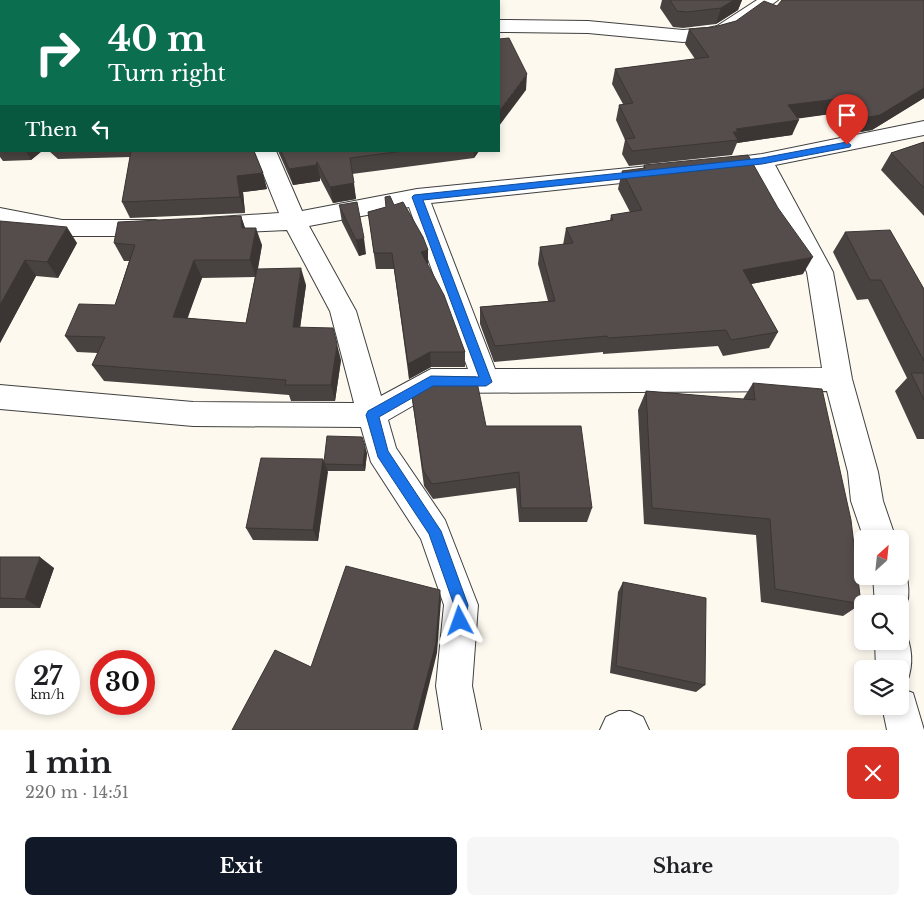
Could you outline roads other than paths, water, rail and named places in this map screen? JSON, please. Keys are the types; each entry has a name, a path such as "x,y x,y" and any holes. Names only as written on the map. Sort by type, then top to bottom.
{"street":[{"path":"500,26 588,27 683,36 709,34 724,30 769,0"},
{"path":"0,216 62,228 129,229 294,221 417,197 762,161 924,128"},
{"path":"265,152 294,221 343,311 382,453 434,531 461,605 454,686 462,730"},
{"path":"762,161 820,272 838,379 863,472 867,501 877,530"},
{"path":"417,197 486,382"},
{"path":"0,396 193,414 372,415 431,381 838,379"},
{"path":"902,715 906,730"},
{"path":"619,730 630,730"}]}
